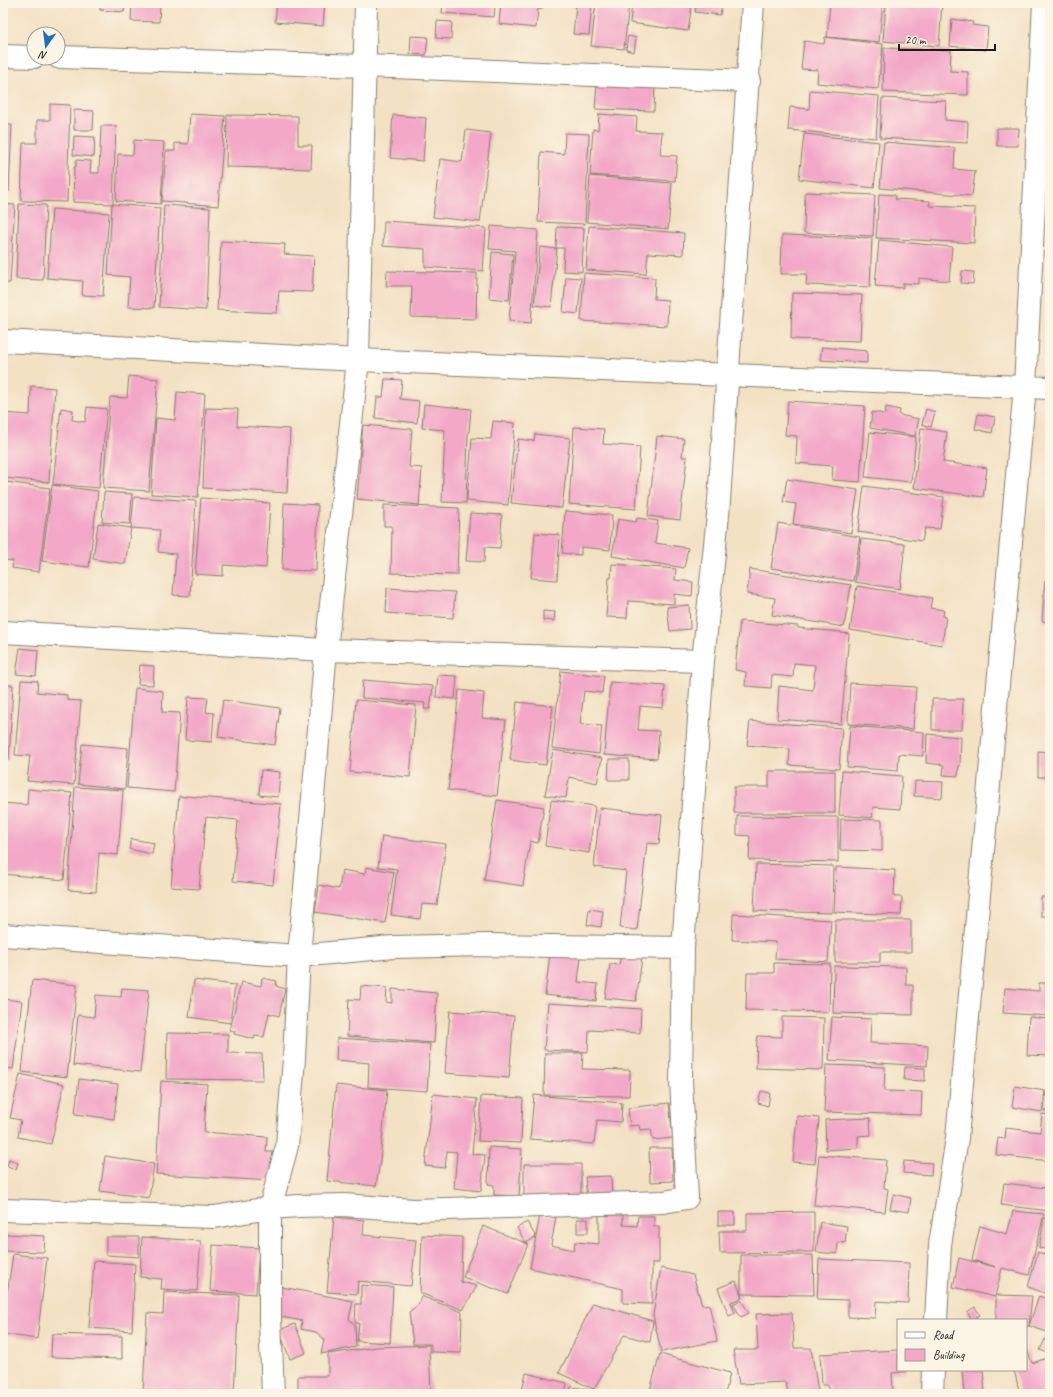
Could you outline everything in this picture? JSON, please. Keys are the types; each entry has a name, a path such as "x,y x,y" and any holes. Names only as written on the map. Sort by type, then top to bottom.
{"street":[{"path":"273,1394 270,1319 270,1208 287,1146 294,1059 299,956 326,650 358,360 366,3"},
{"path":"3,1210 214,1217 270,1208 344,1205 414,1210 663,1202 687,1198 681,1080 683,948 703,661 718,515 749,81 753,3"},
{"path":"936,1319 940,1245 957,1138 1025,387 1044,3"},
{"path":"3,56 26,57"},
{"path":"66,57 365,66 749,81"},
{"path":"3,341 358,360 1050,388"},
{"path":"3,632 326,650 703,661"},
{"path":"3,935 299,956 394,947 487,945 683,948"},
{"path":"932,1394 933,1371"}],"building":[{"path":"101,3 125,3 124,12 100,10"},
{"path":"132,3 160,3 159,22 131,21"},
{"path":"277,3 325,3 323,26 275,22"},
{"path":"443,3 495,3 494,17 442,13"},
{"path":"501,3 542,3 542,9 538,9 536,28 499,24"},
{"path":"555,3 592,3 589,35 573,34 576,6"},
{"path":"596,3 629,3 624,49 591,46"},
{"path":"632,3 692,3 688,31 630,23"},
{"path":"696,3 722,3 720,15 695,12"},
{"path":"830,3 883,3 879,42 827,37"},
{"path":"886,3 942,3 939,46 883,41"},
{"path":"952,19 973,22 972,25 988,27 986,50 950,46"},
{"path":"437,21 452,22 451,39 436,38"},
{"path":"411,36 428,37 426,55 410,54"},
{"path":"628,36 636,38 634,52 626,50"},
{"path":"825,37 883,44 878,89 817,83 818,70 801,69 804,41 824,44"},
{"path":"884,48 951,50 950,71 968,72 968,95 883,92"},
{"path":"597,84 655,86 654,111 595,109"},
{"path":"810,90 879,96 876,138 788,130 790,107 809,109"},
{"path":"882,98 946,101 945,120 968,122 967,143 880,138"},
{"path":"50,104 70,105 67,202 21,201 23,143 37,143 37,120 50,120"},
{"path":"74,110 94,111 93,130 74,130"},
{"path":"190,114 225,116 218,206 162,201 166,151 175,151 175,143 188,144"},
{"path":"599,114 637,117 636,131 662,132 660,155 677,156 675,181 590,175 593,129 598,130"},
{"path":"227,115 298,116 298,145 312,145 311,169 226,167"},
{"path":"393,115 426,118 423,161 390,158"},
{"path":"3,125 12,125 9,192 3,191"},
{"path":"101,126 116,126 113,204 73,202 74,167 76,167 76,160 91,161 90,173 99,173"},
{"path":"997,128 1019,128 1018,146 997,146"},
{"path":"466,130 491,133 480,222 433,217 440,159 462,162"},
{"path":"565,133 589,134 585,224 538,222 541,152 564,154"},
{"path":"804,134 879,142 874,188 799,179"},
{"path":"74,136 95,137 94,157 73,155"},
{"path":"134,140 164,142 161,204 116,201 118,154 133,155"},
{"path":"884,142 955,148 954,169 975,171 972,196 880,188"},
{"path":"590,176 672,183 668,229 587,222"},
{"path":"805,192 875,195 873,236 804,233"},
{"path":"879,194 895,195 895,199 930,201 929,206 975,208 974,243 876,238"},
{"path":"3,204 15,205 10,283 3,283"},
{"path":"19,204 46,205 43,280 16,279"},
{"path":"112,204 160,208 154,308 128,307 130,277 108,275"},
{"path":"164,205 210,208 206,310 159,307"},
{"path":"52,209 109,213 103,296 82,295 83,281 47,278"},
{"path":"384,221 486,228 483,271 425,267 425,249 383,246"},
{"path":"491,226 538,230 531,323 509,321 515,251 489,249"},
{"path":"589,226 684,233 683,255 648,253 646,274 586,270"},
{"path":"557,227 584,228 582,272 563,271 564,248 556,248"},
{"path":"782,235 872,238 870,287 806,285 807,274 781,274"},
{"path":"879,240 952,247 949,281 919,278 919,284 903,283 903,288 875,286"},
{"path":"221,241 285,244 284,254 314,256 312,292 279,291 277,313 217,310"},
{"path":"540,247 557,249 551,307 534,305"},
{"path":"492,252 513,254 509,300 489,298"},
{"path":"387,271 477,273 476,319 411,317 412,286 386,286"},
{"path":"962,271 974,272 973,284 961,283"},
{"path":"584,273 655,278 654,299 668,300 667,326 581,321"},
{"path":"566,277 581,278 578,314 563,312"},
{"path":"792,293 862,295 860,341 791,339"},
{"path":"822,347 867,351 867,363 820,360"},
{"path":"129,376 158,379 149,491 103,488 110,397 127,398"},
{"path":"385,379 402,380 400,399 419,401 417,423 375,418 377,397 383,397"},
{"path":"31,386 55,388 49,482 3,478 3,413 30,415"},
{"path":"177,392 205,394 198,497 151,494 156,418 175,420"},
{"path":"788,401 865,406 860,482 832,480 833,466 796,463 797,436 785,435"},
{"path":"424,404 471,409 468,432 466,503 442,502 445,430 422,428"},
{"path":"87,407 107,409 99,488 53,484 61,408 73,410 72,420 85,422"},
{"path":"886,407 900,410 899,415 919,419 915,436 870,428 872,412 885,414"},
{"path":"206,408 238,409 237,426 290,429 287,493 203,488"},
{"path":"926,409 935,412 931,427 922,424"},
{"path":"978,414 995,417 992,433 975,429"},
{"path":"493,421 515,423 508,505 467,501 472,438 491,439"},
{"path":"363,425 412,429 409,467 422,468 419,505 357,499"},
{"path":"574,427 604,429 603,444 640,447 636,509 569,504"},
{"path":"921,428 947,432 943,462 987,468 983,497 914,488"},
{"path":"870,432 916,437 911,482 865,477"},
{"path":"535,434 570,438 562,508 511,503 518,439 534,441"},
{"path":"657,436 684,439 682,457 687,457 680,520 648,516"},
{"path":"787,479 858,490 851,533 793,524 796,504 783,502"},
{"path":"5,482 50,488 39,572 12,568 13,561 3,560 3,493"},
{"path":"52,485 98,491 89,567 42,561"},
{"path":"864,486 944,497 940,529 925,528 922,541 858,532"},
{"path":"104,492 132,494 130,524 102,522"},
{"path":"134,497 196,501 190,596 173,595 176,554 158,552 160,530 131,528"},
{"path":"201,498 270,503 266,568 223,565 223,576 195,574"},
{"path":"284,503 318,505 316,571 282,570"},
{"path":"384,505 459,508 457,575 391,573 392,526 384,526"},
{"path":"565,511 612,515 610,550 581,547 581,555 562,553"},
{"path":"470,513 502,515 500,548 485,547 484,562 466,561"},
{"path":"637,518 658,521 655,543 688,548 684,568 612,556 618,519 636,522"},
{"path":"98,523 131,528 125,564 93,559"},
{"path":"778,523 860,537 853,581 771,568"},
{"path":"535,533 560,535 557,580 531,578"},
{"path":"861,539 905,544 900,589 855,582"},
{"path":"612,564 676,569 675,580 693,582 692,596 674,594 674,604 628,601 627,618 606,617 609,578 611,578"},
{"path":"750,569 851,585 844,627 772,615 775,598 747,594"},
{"path":"1045,581 1050,581 1050,622 1042,621"},
{"path":"857,586 932,598 930,608 944,610 943,616 946,617 942,645 850,630"},
{"path":"387,588 455,592 453,618 386,613"},
{"path":"689,605 690,629 670,631 667,607"},
{"path":"543,611 555,612 554,621 543,620"},
{"path":"740,621 798,626 798,628 849,634 841,724 777,719 779,686 813,690 815,665 794,663 793,677 772,675 771,688 745,686 746,672 735,670"},
{"path":"20,648 38,650 36,676 16,674"},
{"path":"140,665 154,666 153,685 138,684"},
{"path":"561,671 604,676 602,693 584,691 580,724 602,726 599,754 552,748"},
{"path":"438,675 457,676 455,699 436,697"},
{"path":"21,680 38,681 37,692 67,695 67,700 81,701 74,785 27,781 30,756 15,755"},
{"path":"363,680 433,686 430,709 424,709 425,703 362,698"},
{"path":"610,682 665,686 663,708 640,706 638,730 659,731 657,759 604,755"},
{"path":"850,683 916,687 913,729 848,724"},
{"path":"3,685 13,685 9,760 3,760"},
{"path":"135,688 163,691 162,712 180,713 174,792 127,788"},
{"path":"459,690 484,693 482,718 506,720 497,796 448,790"},
{"path":"188,697 208,698 206,712 214,713 212,742 185,740"},
{"path":"932,699 963,699 962,730 932,730"},
{"path":"223,700 280,708 275,745 218,737"},
{"path":"356,700 416,705 410,777 350,772"},
{"path":"517,702 553,706 546,765 510,760"},
{"path":"750,721 842,728 839,769 789,765 790,749 747,745"},
{"path":"850,726 924,732 923,756 899,754 898,771 847,767"},
{"path":"927,734 961,737 960,766 958,776 943,775 944,765 926,763"},
{"path":"82,744 128,748 125,789 78,784"},
{"path":"553,750 602,758 597,783 569,777 566,798 545,795"},
{"path":"1038,751 1050,752 1050,777 1038,777"},
{"path":"609,759 629,759 629,780 608,780"},
{"path":"261,770 280,772 278,797 259,795"},
{"path":"769,771 835,771 835,813 734,813 734,787 769,787"},
{"path":"842,771 902,776 900,809 873,807 872,818 839,815"},
{"path":"915,781 943,782 942,798 914,796"},
{"path":"75,787 123,790 118,855 99,853 96,892 68,890"},
{"path":"28,789 72,793 64,880 3,874 3,803 27,805"},
{"path":"179,796 281,804 273,885 233,881 238,820 206,817 199,889 171,887"},
{"path":"497,800 544,807 538,843 530,841 523,886 484,880"},
{"path":"551,800 595,806 589,853 545,846"},
{"path":"600,808 662,815 659,844 647,843 637,930 620,928 626,871 594,867"},
{"path":"737,816 838,817 838,862 749,860 750,836 737,835"},
{"path":"841,819 882,820 882,851 840,850"},
{"path":"382,836 446,844 437,905 422,904 420,919 391,915 397,869 378,867"},
{"path":"131,839 154,843 152,854 129,849"},
{"path":"756,864 833,866 832,913 754,911"},
{"path":"366,867 394,872 385,923 315,912 319,885 339,889 342,870 365,874"},
{"path":"836,867 895,870 894,897 902,897 901,915 834,912"},
{"path":"1041,897 1050,897 1050,916 1041,916"},
{"path":"589,909 603,911 601,927 587,925"},
{"path":"733,914 831,920 828,962 775,959 776,942 732,940"},
{"path":"835,920 911,920 911,952 880,952 880,962 835,962"},
{"path":"550,954 581,957 578,982 598,984 596,1001 545,995"},
{"path":"621,954 642,958 636,1001 605,998 610,964 619,965"},
{"path":"774,963 830,964 829,1012 746,1010 747,973 774,973"},
{"path":"834,966 906,967 906,985 913,985 913,1015 833,1013"},
{"path":"1049,976 1050,1016 1003,1013 1005,988 1039,991 1039,983 1048,983"},
{"path":"262,978 277,981 276,986 285,989 279,1016 269,1013 264,1037 255,1036 254,1039 234,1034 235,1031 230,1030 241,982 261,986"},
{"path":"32,980 77,985 67,1077 22,1072"},
{"path":"194,980 235,985 230,1023 189,1017"},
{"path":"361,986 387,988 386,1002 392,1003 392,989 437,993 434,1043 347,1036 349,999 360,1000"},
{"path":"122,988 149,990 140,1072 73,1065 78,1015 94,1017 96,995 121,997"},
{"path":"3,999 22,1001 13,1069 3,1067"},
{"path":"548,1003 641,1009 640,1033 589,1030 588,1052 544,1050"},
{"path":"450,1011 514,1016 509,1078 445,1073"},
{"path":"782,1017 824,1018 823,1070 756,1068 757,1036 782,1037"},
{"path":"832,1017 871,1019 870,1043 928,1046 927,1066 829,1060"},
{"path":"1029,1017 1050,1019 1050,1056 1027,1055"},
{"path":"167,1033 228,1034 228,1053 262,1054 263,1080 166,1079"},
{"path":"337,1038 430,1044 427,1091 368,1087 369,1063 336,1060"},
{"path":"545,1053 583,1053 582,1069 630,1070 629,1096 544,1095"},
{"path":"826,1065 885,1067 884,1091 922,1092 921,1115 824,1112"},
{"path":"905,1067 925,1068 925,1081 904,1080"},
{"path":"20,1074 64,1084 51,1144 18,1137 21,1120 10,1118"},
{"path":"79,1079 118,1084 114,1119 75,1114"},
{"path":"161,1081 207,1084 204,1132 267,1137 266,1152 273,1152 271,1181 156,1174"},
{"path":"336,1085 387,1090 376,1186 327,1181"},
{"path":"1015,1086 1045,1091 1042,1112 1012,1107"},
{"path":"761,1091 770,1093 768,1106 758,1103"},
{"path":"1046,1091 1050,1091 1050,1111 1044,1111"},
{"path":"433,1094 477,1099 472,1154 485,1155 481,1191 454,1188 457,1152 447,1151 445,1168 425,1166"},
{"path":"534,1095 622,1103 621,1122 597,1120 594,1144 530,1139"},
{"path":"481,1096 523,1098 521,1143 478,1141"},
{"path":"669,1103 673,1138 653,1140 651,1129 640,1130 639,1125 630,1126 628,1108"},
{"path":"1042,1114 1050,1115 1050,1161 996,1155 998,1138 1005,1139 1006,1128 1040,1132"},
{"path":"797,1116 819,1118 815,1164 793,1162"},
{"path":"870,1118 871,1135 858,1136 858,1148 826,1150 825,1120"},
{"path":"489,1147 522,1149 519,1196 494,1195 494,1185 488,1184"},
{"path":"649,1148 672,1148 673,1181 650,1182"},
{"path":"819,1155 886,1160 884,1188 888,1189 885,1212 814,1205"},
{"path":"105,1156 154,1164 149,1198 100,1191"},
{"path":"9,1159 18,1163 16,1169 7,1166"},
{"path":"904,1161 932,1163 931,1175 903,1173"},
{"path":"524,1164 581,1164 581,1198 524,1199"},
{"path":"1049,1167 1050,1211 1001,1205 1004,1183 1046,1188"},
{"path":"611,1176 612,1199 587,1200 585,1177"},
{"path":"893,1194 911,1198 909,1212 890,1209"},
{"path":"1013,1211 1044,1214 1029,1275 1002,1268 995,1297 953,1287 959,1258 996,1267 972,1260 980,1226 1007,1234"},
{"path":"718,1212 735,1212 735,1225 718,1225"},
{"path":"814,1212 814,1252 720,1253 719,1231 747,1231 747,1213"},
{"path":"540,1215 556,1217 551,1245 574,1250 575,1242 599,1244 599,1215 623,1215 623,1225 637,1226 638,1216 654,1216 654,1226 659,1226 659,1263 652,1263 652,1304 623,1303 623,1289 530,1268"},
{"path":"334,1217 364,1220 363,1235 416,1240 411,1286 358,1281 357,1294 327,1292"},
{"path":"1044,1218 1050,1219 1050,1250 1039,1248"},
{"path":"577,1219 588,1219 588,1233 577,1233"},
{"path":"527,1222 536,1237 526,1243 517,1228"},
{"path":"820,1222 847,1226 845,1243 838,1242 837,1254 816,1252"},
{"path":"483,1226 528,1244 508,1294 463,1277"},
{"path":"6,1234 45,1236 44,1252 5,1251"},
{"path":"422,1235 462,1237 461,1282 477,1286 463,1310 420,1293"},
{"path":"106,1237 139,1237 139,1257 106,1255"},
{"path":"142,1237 201,1241 197,1291 161,1289 162,1279 140,1277"},
{"path":"213,1245 259,1248 256,1294 210,1291"},
{"path":"1038,1252 1050,1256 1050,1295 1028,1287"},
{"path":"13,1254 47,1258 37,1339 3,1334 3,1293 7,1294"},
{"path":"741,1255 813,1255 814,1295 741,1294"},
{"path":"819,1259 909,1263 908,1303 876,1301 875,1318 848,1317 848,1300 817,1299"},
{"path":"94,1261 135,1264 132,1331 89,1328"},
{"path":"661,1268 693,1275 702,1305 709,1304 717,1341 661,1352 653,1315"},
{"path":"736,1281 742,1298 731,1302 735,1313 729,1316 718,1288"},
{"path":"361,1285 393,1287 390,1343 357,1341 359,1323 355,1323 356,1304 361,1304"},
{"path":"282,1287 353,1301 349,1319 355,1325 356,1347 321,1354 324,1339 316,1332 301,1329 302,1321 276,1316"},
{"path":"164,1292 239,1295 234,1394 177,1394 143,1392 147,1313 163,1314"},
{"path":"996,1295 1032,1296 1029,1326 1027,1326 1027,1319 996,1319"},
{"path":"421,1296 462,1312 461,1353 431,1352 431,1344 413,1344 409,1312 418,1305"},
{"path":"1039,1296 1050,1300 1050,1333 1029,1326"},
{"path":"741,1300 749,1313 741,1317 733,1304"},
{"path":"593,1303 653,1321 650,1342 624,1335 594,1389 559,1373"},
{"path":"975,1307 980,1315 971,1319 967,1312"},
{"path":"792,1313 794,1348 811,1348 818,1391 809,1394 788,1394 786,1382 739,1384 733,1350 758,1350 756,1314"},
{"path":"295,1324 306,1353 290,1359 279,1330"},
{"path":"52,1334 122,1336 122,1359 51,1357"},
{"path":"1047,1335 1050,1336 1050,1354 1040,1350"},
{"path":"429,1345 431,1394 298,1393 298,1376 328,1376 328,1354 377,1347"},
{"path":"1027,1349 1032,1363 1050,1357 1050,1394 1020,1394 1014,1371 1027,1371"},
{"path":"897,1350 897,1371 906,1372 892,1373 893,1392 829,1394 828,1385 822,1385 820,1354"},
{"path":"660,1354 730,1373 725,1394 649,1394"},
{"path":"962,1371 983,1371 985,1394 964,1394"},
{"path":"526,1373 567,1383 565,1394 521,1394"},
{"path":"571,1387 613,1393 613,1394 570,1394"}]}
